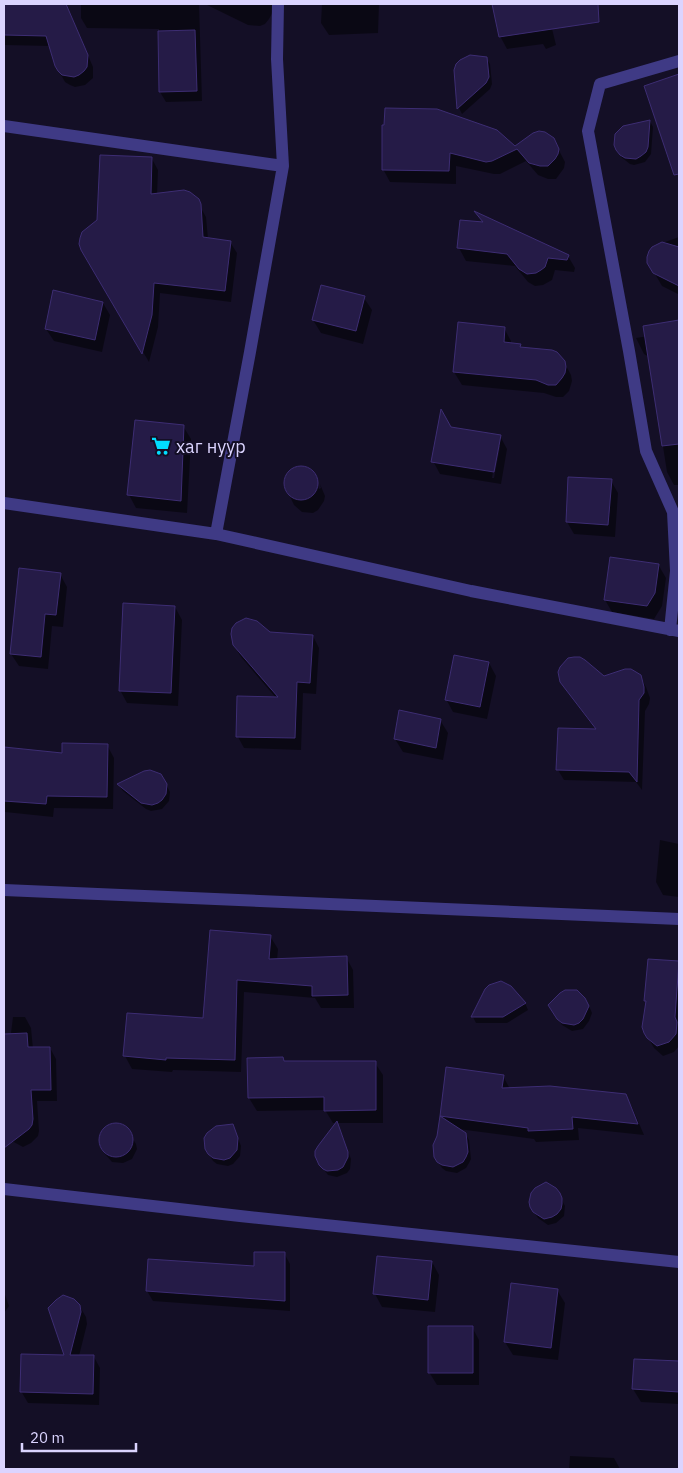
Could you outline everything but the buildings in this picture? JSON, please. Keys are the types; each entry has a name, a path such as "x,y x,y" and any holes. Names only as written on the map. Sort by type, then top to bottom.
{"street":[{"path":"216,534 283,166 277,59 278,4"},
{"path":"4,503 216,534 471,591 675,631 676,571 673,512 646,451 588,131 600,84 679,61"},
{"path":"4,126 283,166"},
{"path":"4,890 679,919"},
{"path":"4,1189 679,1262"}],"place":[{"name":"хаг нуур","path":"161,446"}]}
